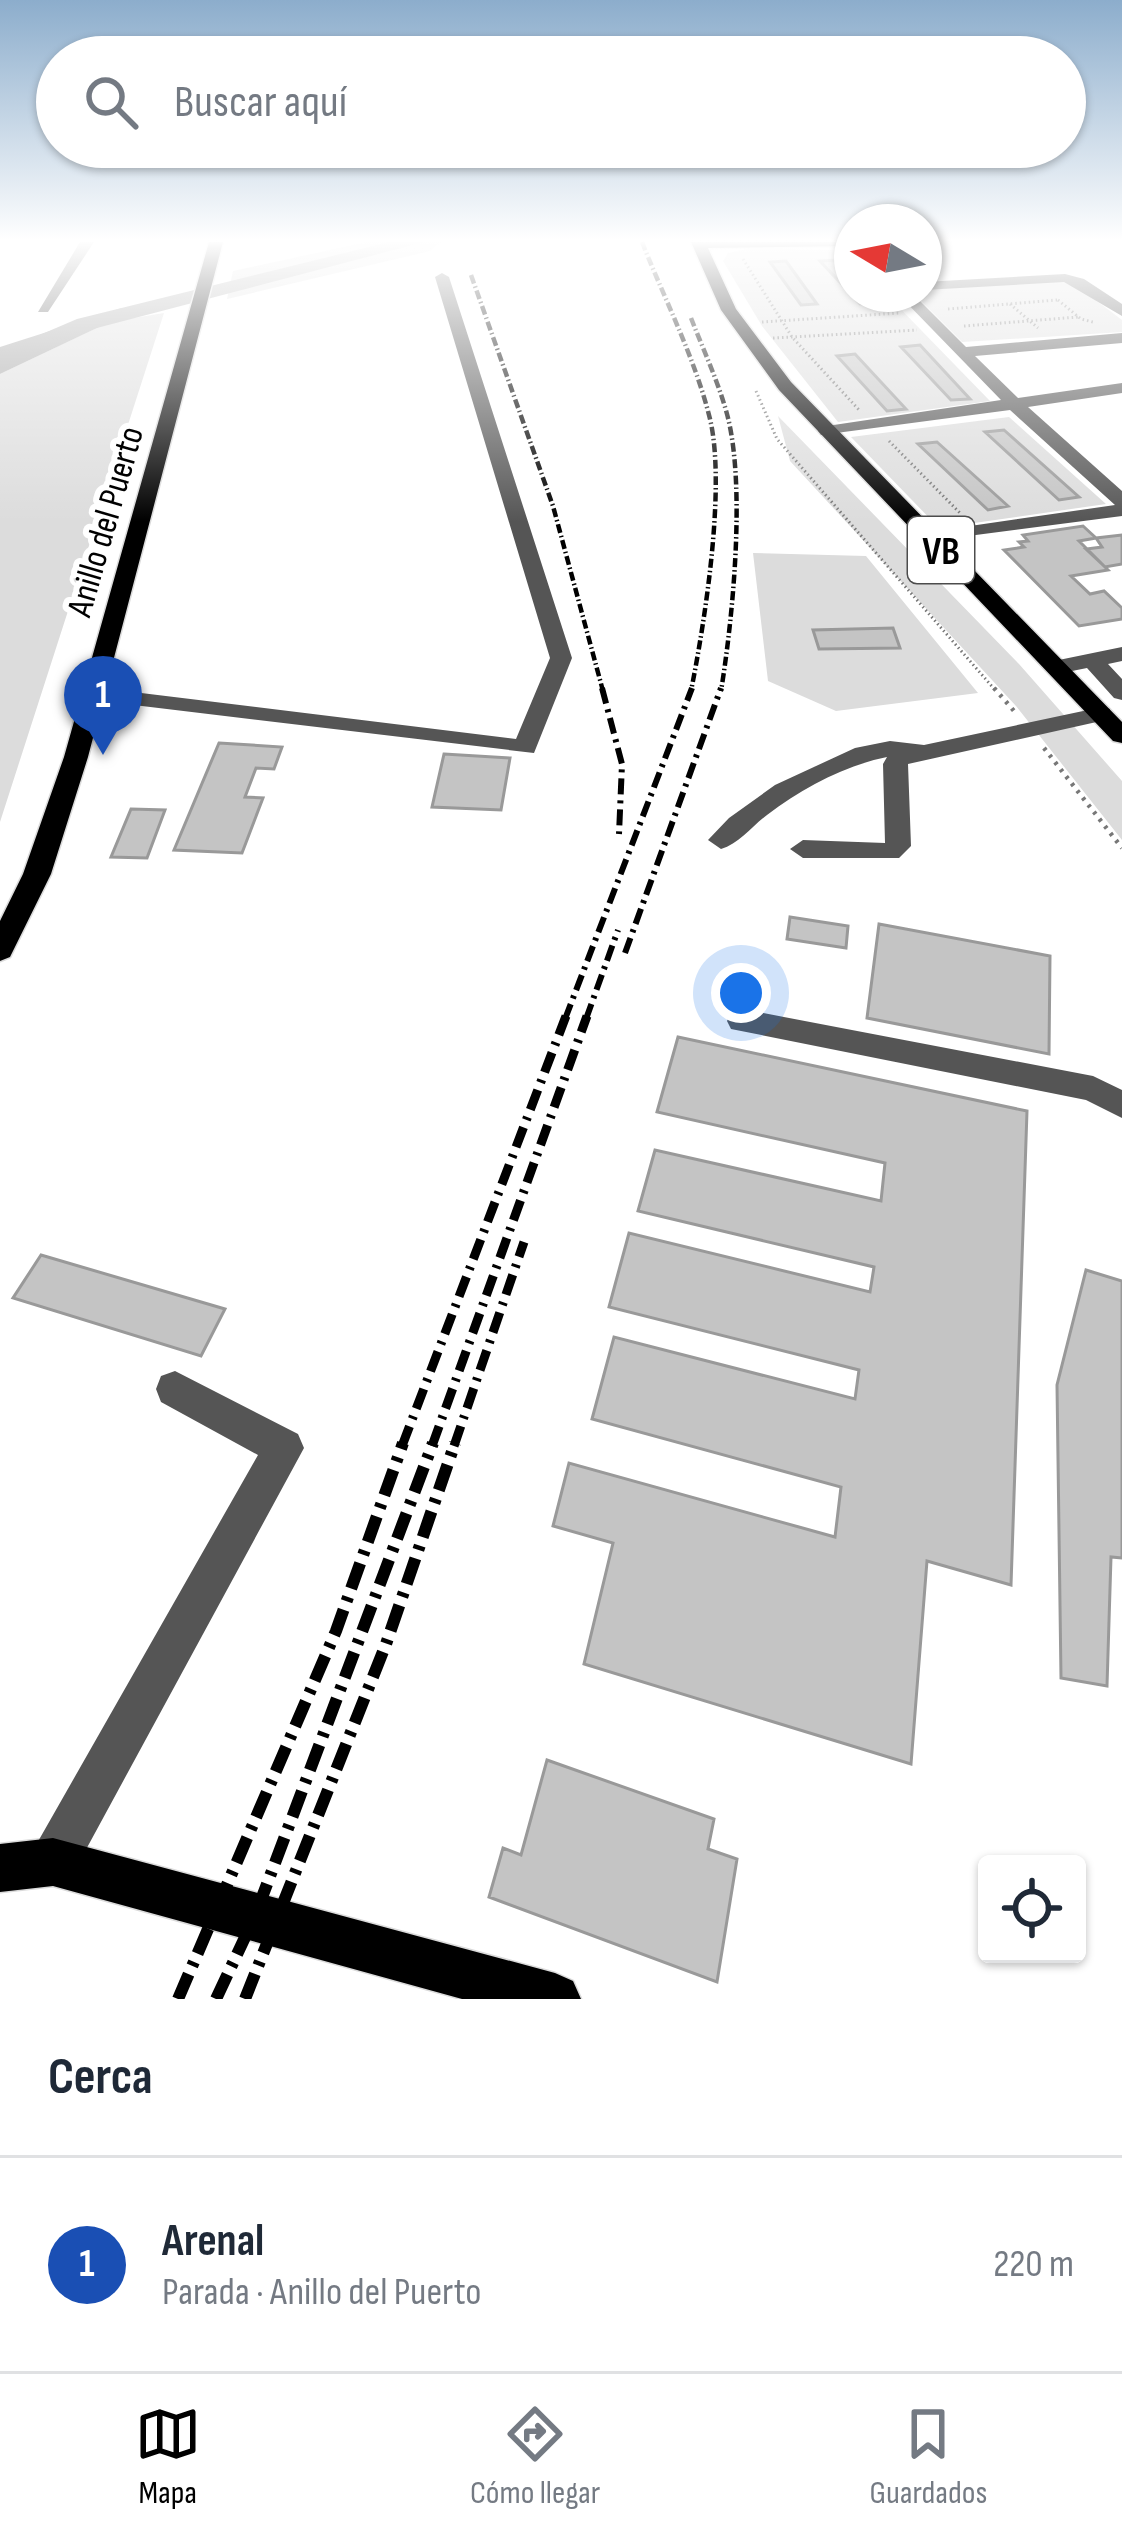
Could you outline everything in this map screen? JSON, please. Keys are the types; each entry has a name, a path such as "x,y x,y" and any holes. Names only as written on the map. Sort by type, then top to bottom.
{"main road":[{"name":"Anillo del Puerto","path":"0,950 38,874 190,335"},
{"name":"VB","path":"747,335 827,431 1122,736"},
{"path":"0,1868 53,1862 554,1999"}],"street":[{"path":"92,694 525,748 561,658 460,335"},
{"path":"946,335 1122,505"},
{"path":"963,352 1122,338"},
{"path":"827,431 1119,391"},
{"path":"929,538 1122,505"},
{"path":"1057,667 1122,654"},
{"path":"1094,660 1122,693"},
{"path":"803,849 890,852 898,846 895,764 899,758 1102,714"},
{"path":"721,840 773,799 842,763 904,747 932,751"},
{"path":"742,1021 1093,1089 1122,1105"},
{"path":"53,1862 284,1448 176,1389"}],"path":[{"path":"791,335 978,530"},
{"path":"1045,335 1055,344"},
{"path":"756,391 777,439 1030,730 1122,848"}],"shaded area":[{"path":"37,335 82,335 0,374 0,347"},
{"path":"81,335 157,335 0,822 0,374"},
{"path":"769,335 926,335 990,401 838,422"},
{"path":"955,335 1069,335 962,342"},
{"path":"778,416 1019,664 1122,781 1122,840 1016,706 790,461"},
{"path":"1009,417 1106,504 939,528 851,437"},
{"path":"753,553 866,556 978,693 836,711 768,681"}],"building":[{"path":"920,345 970,399 951,400 901,347"},
{"path":"855,354 906,409 887,411 837,356"},
{"path":"1004,430 1079,497 1059,500 985,432"},
{"path":"937,442 1008,506 988,510 918,444"},
{"path":"1083,526 1096,538 1079,541 1108,570 1071,576 1090,594 1104,591 1122,608 1122,619 1079,626 1004,550 1024,547 1019,542 1028,541 1023,535"},
{"path":"1122,535 1122,564 1105,567 1086,549 1102,547 1096,538"},
{"path":"893,628 900,648 819,649 813,630"},
{"path":"219,743 282,747 274,769 256,768 245,797 263,798 242,853 174,850"},
{"path":"444,754 510,758 501,810 432,807"},
{"path":"131,809 165,810 147,858 111,857"},
{"path":"790,917 848,926 846,948 787,939"},
{"path":"879,924 1050,956 1049,1054 867,1018"},
{"path":"678,1037 1027,1111 1011,1585 927,1561 911,1764 584,1664 613,1543 553,1526 569,1463 835,1537 841,1487 592,1419 614,1337 855,1399 859,1370 609,1307 629,1233 870,1292 874,1267 638,1211 655,1150 881,1201 885,1163 657,1112"},
{"path":"41,1255 225,1309 201,1356 13,1298"},
{"path":"1086,1270 1122,1281 1122,1558 1111,1557 1107,1686 1061,1678 1057,1385"},
{"path":"547,1760 714,1819 708,1849 737,1859 717,1982 489,1897 503,1848 521,1855"}],"waterway":[{"path":"0,361 59,335"}],"railway":[{"path":"492,335 553,506 603,691"},
{"path":"680,335 709,415 716,477 712,552 691,690"},
{"path":"698,335 727,414 736,477 733,590 721,691"},
{"path":"602,688 622,764 619,834"},
{"path":"625,953 721,688"},
{"path":"565,1019 691,690"},
{"path":"586,1019 618,930"},
{"path":"402,1446 566,1016"},
{"path":"432,1446 587,1016"},
{"path":"454,1446 524,1242"},
{"path":"178,1999 336,1631 403,1443"},
{"path":"216,1999 255,1916 433,1443"},
{"path":"245,1999 386,1644 455,1443"}],"place":[{"name":"Arenal","path":"103,755"}]}
